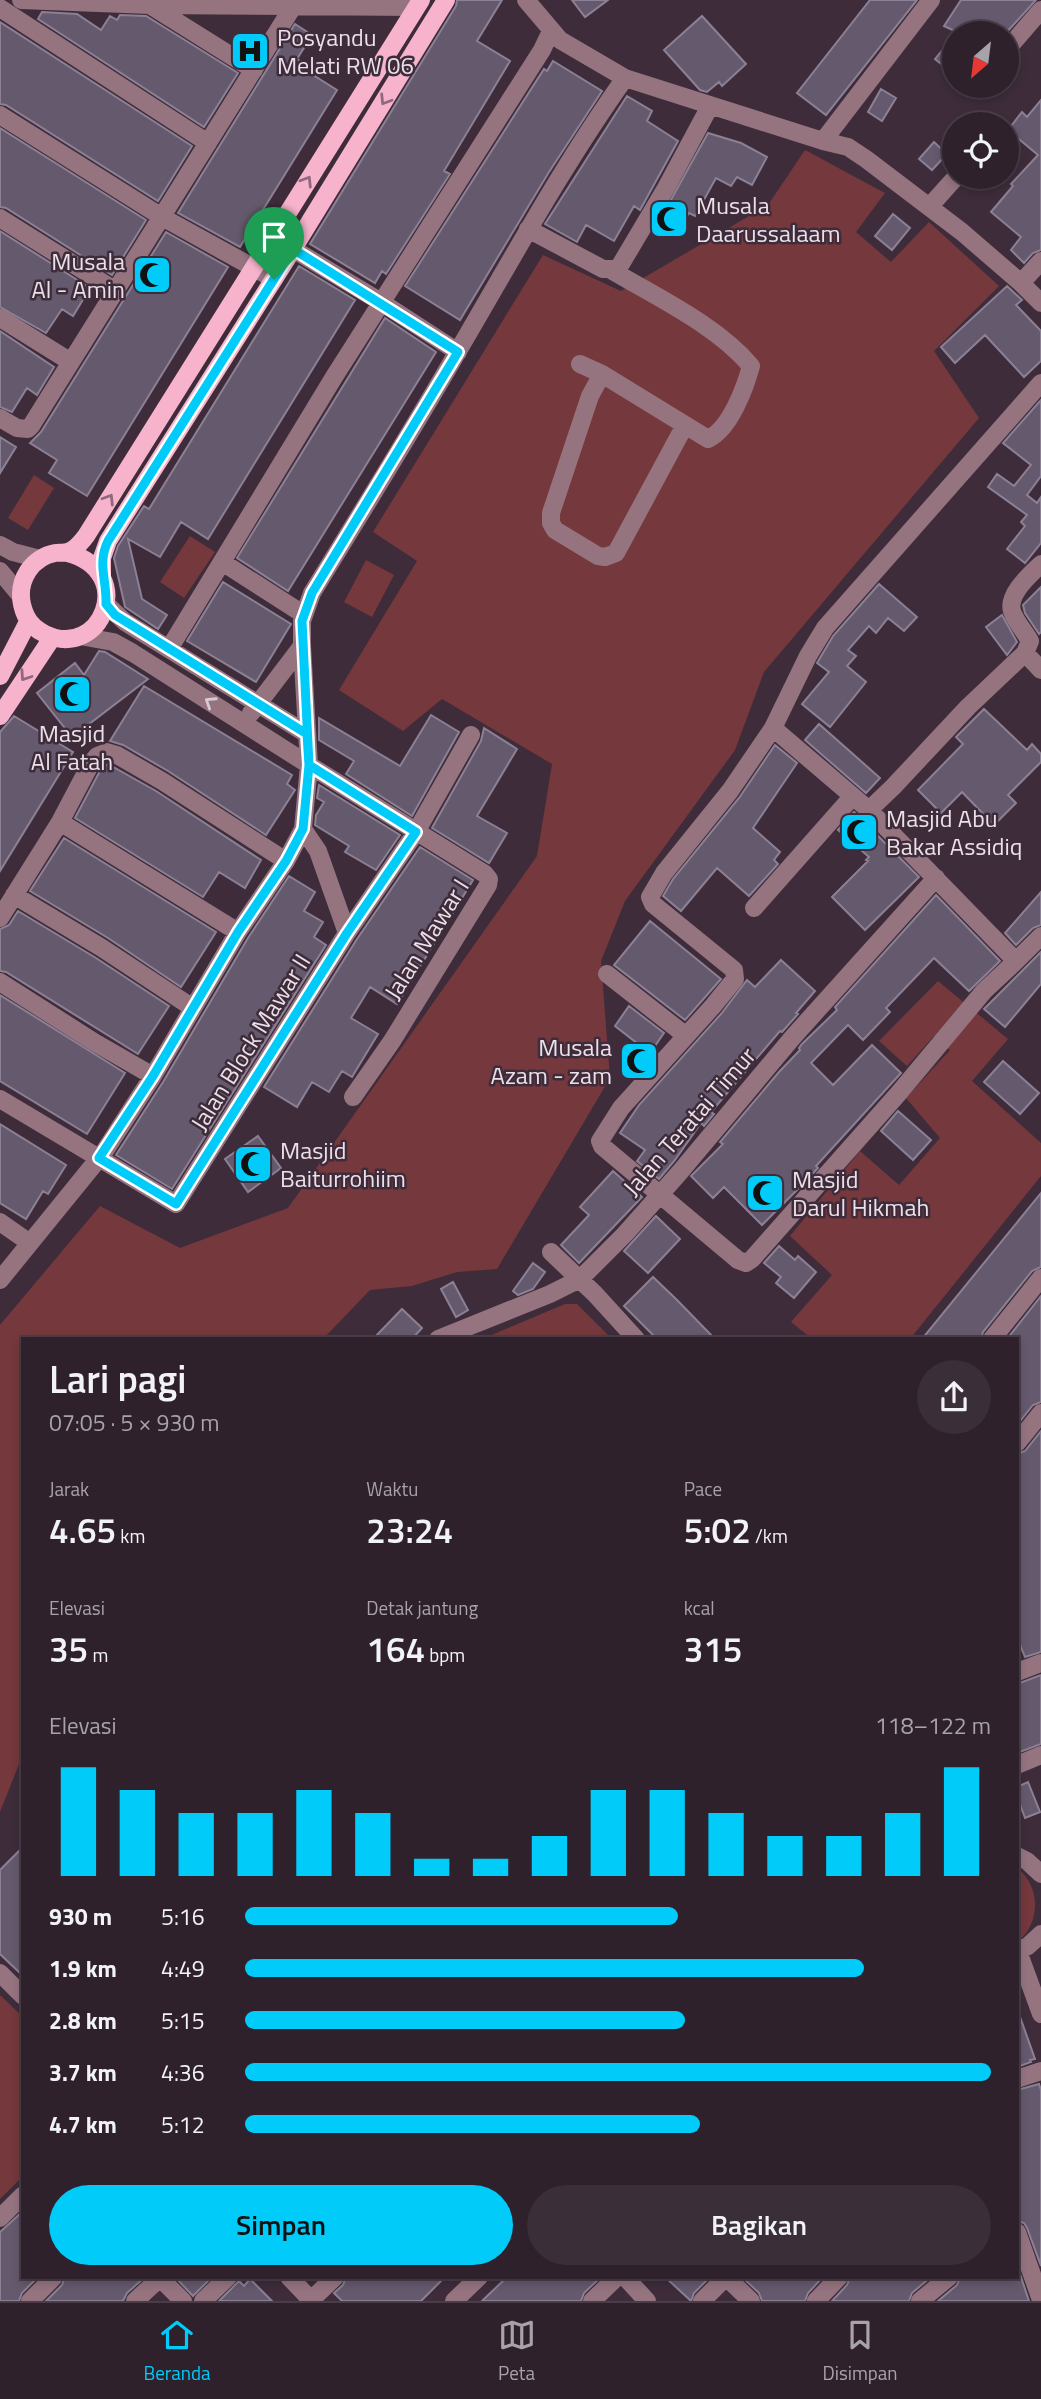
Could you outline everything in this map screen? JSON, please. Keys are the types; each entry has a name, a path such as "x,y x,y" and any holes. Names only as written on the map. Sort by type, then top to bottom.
{"main road":[{"path":"102,576 104,550 108,541 293,249 446,0"},
{"path":"68,553 86,537 418,4"},
{"path":"390,49 409,59"},
{"path":"54,553 68,553 88,561 102,576 107,590 106,604 97,623 80,636 52,638 29,622 22,609 20,595 23,580 30,568 40,559 54,553"},
{"path":"0,676 29,622"},
{"path":"0,716 52,638"}],"street":[{"path":"21,0 150,5 418,4"},
{"path":"526,0 551,31 573,49 625,78 848,147 929,206 1041,303"},
{"path":"823,141 931,0"},
{"path":"150,5 254,70"},
{"path":"0,418 17,428 28,429 294,5"},
{"path":"0,8 208,143"},
{"path":"1019,36 1041,10"},
{"path":"169,649 381,302 535,62 551,31"},
{"path":"0,1279 99,1158 153,1076 303,829 309,765 302,646 303,614 312,593 458,352 528,229 625,78"},
{"path":"611,270 621,266 710,106"},
{"path":"0,115 162,218 274,279"},
{"path":"929,206 945,189"},
{"path":"0,218 116,291"},
{"path":"528,229 593,264 611,270 705,327 737,349 751,366 737,404 717,435 708,439 602,374 580,364"},
{"path":"293,249 458,352"},
{"path":"1021,283 1041,261"},
{"path":"0,318 71,362"},
{"path":"602,374 590,396 551,513 551,523 555,530 598,556 605,557 616,553 685,425"},
{"path":"1041,383 825,628 808,656 773,728 730,791 664,873 651,894 653,904 711,948 735,974 733,984 621,1108 600,1141 602,1146 738,1260 748,1262 898,1094 984,991 1041,936"},
{"path":"0,545 13,552 40,559"},
{"path":"222,562 303,614"},
{"path":"869,810 968,707 1026,653 1030,641 1012,611 1011,601 1041,564"},
{"path":"0,571 20,595"},
{"path":"106,604 125,622 307,734"},
{"name":"Jalan Mawar I","path":"80,636 113,642 133,653 485,874 489,880 392,1041 353,1097"},
{"path":"244,724 302,646"},
{"path":"1026,653 1041,670"},
{"path":"773,728 869,810 1016,961"},
{"name":"Jalan Block Mawar II","path":"99,1158 176,1204 347,933 416,832 471,735"},
{"path":"0,918 60,822 94,759 111,752 162,781 286,861"},
{"path":"754,908 852,797"},
{"path":"60,822 238,932"},
{"path":"303,829 318,851 347,933"},
{"name":"Jalan Teratai Timur","path":"443,1337 580,1279 625,1234 793,1037 936,878"},
{"path":"14,895 102,948 193,1008"},
{"path":"607,974 685,1035"},
{"path":"0,982 153,1076"},
{"path":"0,1099 99,1158"},
{"path":"0,1223 30,1242"},
{"path":"551,1252 634,1337"},
{"path":"994,1337 1041,1278"},
{"path":"1019,1440 1041,1413"},
{"path":"1019,1668 1041,1663"},
{"path":"1019,1764 1041,1755"},
{"path":"1019,1857 1041,1874"},
{"path":"1019,1950 1041,1934"},
{"path":"1019,1956 1041,2014"},
{"path":"0,1973 21,1994"},
{"path":"1019,2078 1041,2071"},
{"path":"0,2218 21,2197"},
{"path":"1019,2244 1041,2300"},
{"path":"30,2301 52,2279"},
{"path":"135,2301 157,2279"},
{"path":"161,2279 183,2301"},
{"path":"203,2301 226,2279"},
{"path":"291,2279 310,2300 333,2279"},
{"path":"454,2301 477,2279"},
{"path":"592,2301 615,2279"},
{"path":"627,2279 647,2301"},
{"path":"702,2301 724,2279"},
{"path":"728,2279 751,2301"},
{"path":"816,2301 837,2279"},
{"path":"919,2301 946,2279"}],"shaded area":[{"path":"805,150 885,193 856,232 891,262 929,222 999,286 934,351 979,418 764,672 735,750 625,901 601,961 610,1078 497,1269 457,1272 412,1286 370,1290 325,1337 21,1337 21,1759 0,1812 0,1325 100,1206 180,1248 288,1208 537,856 552,764 442,699 403,731 339,690 417,561 373,532 543,255 621,291 768,205"},
{"path":"34,475 54,488 28,530 8,518"},
{"path":"190,536 215,552 184,598 160,582"},
{"path":"366,560 394,575 372,617 344,602"},
{"path":"938,981 1008,1039 972,1081 1041,1143 1041,1176 912,1337 810,1337 791,1322 832,1275 790,1236 860,1151 899,1185 940,1138 906,1098 950,1050 934,1036 907,1066 879,1041"},
{"path":"565,1304 577,1304 610,1337 487,1337"},
{"path":"1019,1870 1030,1885 1035,1905 1034,1915 1019,1940"},
{"path":"0,1995 21,2015 21,2178 0,2199"}],"building":[{"path":"457,0 502,0 477,41 510,61 444,171 450,174 386,274 382,271 375,283 310,244 456,6"},
{"path":"572,0 608,0 585,17"},
{"path":"870,0 917,0 826,115 797,93"},
{"path":"961,0 1036,0 1017,21 947,21"},
{"path":"42,12 77,14 101,30 110,16 117,20 120,15 146,16 238,73 204,127 38,19"},
{"path":"702,16 746,64 722,86 719,82 707,92 700,90 664,50"},
{"path":"0,22 192,146 158,201 6,105 0,104"},
{"path":"295,24 312,35 297,59 305,64 302,68 337,90 240,247 178,213"},
{"path":"942,51 942,65 935,59"},
{"path":"553,61 602,91 549,172 460,320 405,286 544,69 547,71"},
{"path":"881,89 896,98 882,121 868,112"},
{"path":"627,96 652,111 647,121 678,141 640,210 634,206 614,241 586,225 577,242 545,224"},
{"path":"1041,100 1041,250 1033,253 1024,263 1011,250 1021,237 991,212 1010,189 1019,189 1019,175 1038,155 1019,139 1019,116 1022,112 1027,117"},
{"path":"0,128 146,220 112,275 6,208 0,207"},
{"path":"708,133 741,143 767,157 752,185 737,177 731,186 716,178 695,216 689,213 674,235 658,223"},
{"path":"934,142 942,149 942,159 932,170 919,159"},
{"path":"893,214 910,228 892,250 875,236"},
{"path":"0,231 90,288 73,316 62,309 46,333 0,307"},
{"path":"166,232 228,267 87,496 49,473 57,460 30,443 41,432"},
{"path":"299,266 355,300 208,539 181,522 160,557 128,539 142,599 167,615 158,629 125,607 114,558 118,546 144,506 149,509"},
{"path":"1007,286 1022,300 1016,305 1041,331 1041,361 1024,377 985,335 955,363 941,347"},
{"path":"385,318 436,352 288,591 237,558"},
{"path":"0,331 54,367 37,395 27,388 12,412 0,407"},
{"path":"1041,400 1041,476 1027,495 1037,503 1041,497 1041,543 1025,563 1007,549 1025,526 1021,522 1027,515 988,487 997,474 1014,486 1031,465 1003,443"},
{"path":"0,437 16,447 0,473"},
{"path":"223,582 291,624 256,682 187,641"},
{"path":"879,584 917,617 904,631 888,618 876,633 869,626 848,650 856,656 847,666 866,682 830,727 802,704 829,672 817,663 833,636"},
{"path":"1041,587 1039,634 1025,613 1023,605"},
{"path":"1002,615 1017,642 1007,655 986,627"},
{"path":"99,651 105,652 148,679 72,737 37,693 75,663 84,675"},
{"path":"144,686 292,775 287,784 295,790 266,835 168,771 123,745 110,741"},
{"path":"984,709 1027,750 1032,744 1041,754 1041,762 1008,795 1016,803 994,825 962,792 941,813 918,790 963,744 956,737"},
{"path":"431,715 459,732 412,816 346,774 354,761 319,740 319,718 400,766"},
{"path":"14,716 73,752 0,871 0,732"},
{"path":"819,724 880,778 866,793 805,740"},
{"path":"484,728 517,749 477,816 507,833 489,863 432,828 481,741"},
{"path":"775,745 797,763 753,828 780,852 774,860 778,864 749,896 717,868 681,911 663,896 673,879 739,798"},
{"path":"108,764 156,791 261,860 245,888 219,872 203,897 75,818 100,771"},
{"path":"319,785 400,835 376,870 345,852 349,846 315,825 316,815 324,802 317,798"},
{"path":"854,812 919,877 865,930 832,897 868,861 866,860 869,857 838,830"},
{"path":"64,838 216,932 181,987 108,938 30,891"},
{"path":"420,847 473,880 397,1004 370,987 351,1018 378,1034 352,1077 342,1071 329,1092 312,1082 297,1107 264,1087 357,939"},
{"path":"289,876 315,892 304,911 323,922 314,937 326,945 172,1189 116,1155 163,1082 248,938"},
{"path":"1041,892 1041,925 1033,928 1016,945 1005,933"},
{"path":"936,895 1000,961 969,991 934,958 886,1008 890,1012 863,1040 848,1025 811,1063 833,1085 872,1045 901,1073 816,1166 818,1168 762,1225 724,1187 713,1198 691,1176 723,1144 720,1142 800,1050 802,1044 837,1010 835,1007"},
{"path":"18,911 169,1006 138,1054 6,972 0,971 0,929 9,925"},
{"path":"650,921 721,979 685,1020 614,965"},
{"path":"1041,952 1041,984 1005,1027 984,1009"},
{"path":"781,960 815,991 711,1112 714,1114 704,1126 701,1123 659,1179 637,1161 645,1150 620,1133 639,1105 721,1014 747,980 755,987"},
{"path":"0,995 125,1073 87,1134 0,1081"},
{"path":"629,1006 664,1033 648,1056 651,1058 639,1071 625,1063 638,1044 615,1026"},
{"path":"1003,1061 1039,1093 1020,1114 984,1082"},
{"path":"898,1111 931,1140 913,1160 881,1131"},
{"path":"0,1124 66,1165 48,1194 43,1191 26,1219 0,1203"},
{"name":"Masjid Baiturrohiim","path":"258,1136 281,1168 248,1192 225,1159"},
{"path":"613,1171 642,1197 579,1263 561,1245 589,1215 580,1207"},
{"path":"1041,1193 1041,1267 1032,1271 982,1337 924,1337"},
{"path":"656,1216 680,1239 648,1273 624,1251"},
{"path":"779,1246 795,1260 798,1256 816,1272 794,1298 776,1283 781,1277 764,1263"},
{"path":"533,1263 545,1272 533,1289 518,1295 513,1291"},
{"path":"653,1277 713,1337 655,1337 624,1306"},
{"path":"453,1282 468,1310 456,1317 441,1289"},
{"path":"1041,1296 1041,1402 1033,1405 1019,1422 1019,1337 1009,1337"},
{"path":"402,1309 422,1328 414,1337 375,1337"},
{"path":"1041,1431 1041,1652 1025,1657 1019,1642 1019,1453 1025,1451"},
{"path":"1041,1675 1041,1744 1019,1752 1019,1683"},
{"path":"1028,1782 1040,1812 1025,1818 1019,1802 1019,1786"},
{"path":"21,1849 21,1974 0,1954 0,1870"},
{"path":"1019,2014 1035,2059 1030,2060 1031,2062 1019,2066"},
{"path":"1039,2084 1041,2090 1041,2266 1027,2228 1019,2222 1019,2089"},
{"path":"21,2213 21,2279 36,2279 22,2293 19,2301 0,2301 0,2232"},
{"path":"1019,2271 1029,2301 938,2301 957,2285 959,2279 1019,2279"},
{"path":"64,2279 143,2279 127,2293 123,2301 46,2301"},
{"path":"177,2279 210,2279 193,2296"},
{"path":"250,2279 272,2301 219,2301 239,2281 244,2286"},
{"path":"345,2279 443,2279 421,2301 342,2301 334,2293"},
{"path":"505,2279 599,2279 584,2293 581,2301 482,2301"},
{"path":"667,2279 708,2279 694,2293 691,2301"},
{"path":"744,2279 821,2279 808,2293 805,2301 762,2301 759,2293"},
{"path":"849,2279 929,2279 912,2293 909,2301 832,2301"}],"place":[{"name":"Posyandu Melati RW 06","path":"250,51"},
{"name":"Musala Daarussalaam","path":"669,219"},
{"name":"Musala Al - Amin","path":"152,275"},
{"name":"Masjid Al Fatah","path":"72,694"},
{"name":"Masjid Abu Bakar Assidiq","path":"859,832"},
{"name":"Musala Azam - zam","path":"639,1061"},
{"name":"Masjid Baiturrohiim","path":"253,1164"},
{"name":"Masjid Darul Hikmah","path":"765,1193"}],"route":[{"path":"274,279 108,541 102,558 102,576 107,590 106,604 115,615 307,734 309,765 303,829 153,1076 99,1158 176,1204 347,933 416,832 309,765 302,621 312,593 458,352 293,249 274,279"}]}
